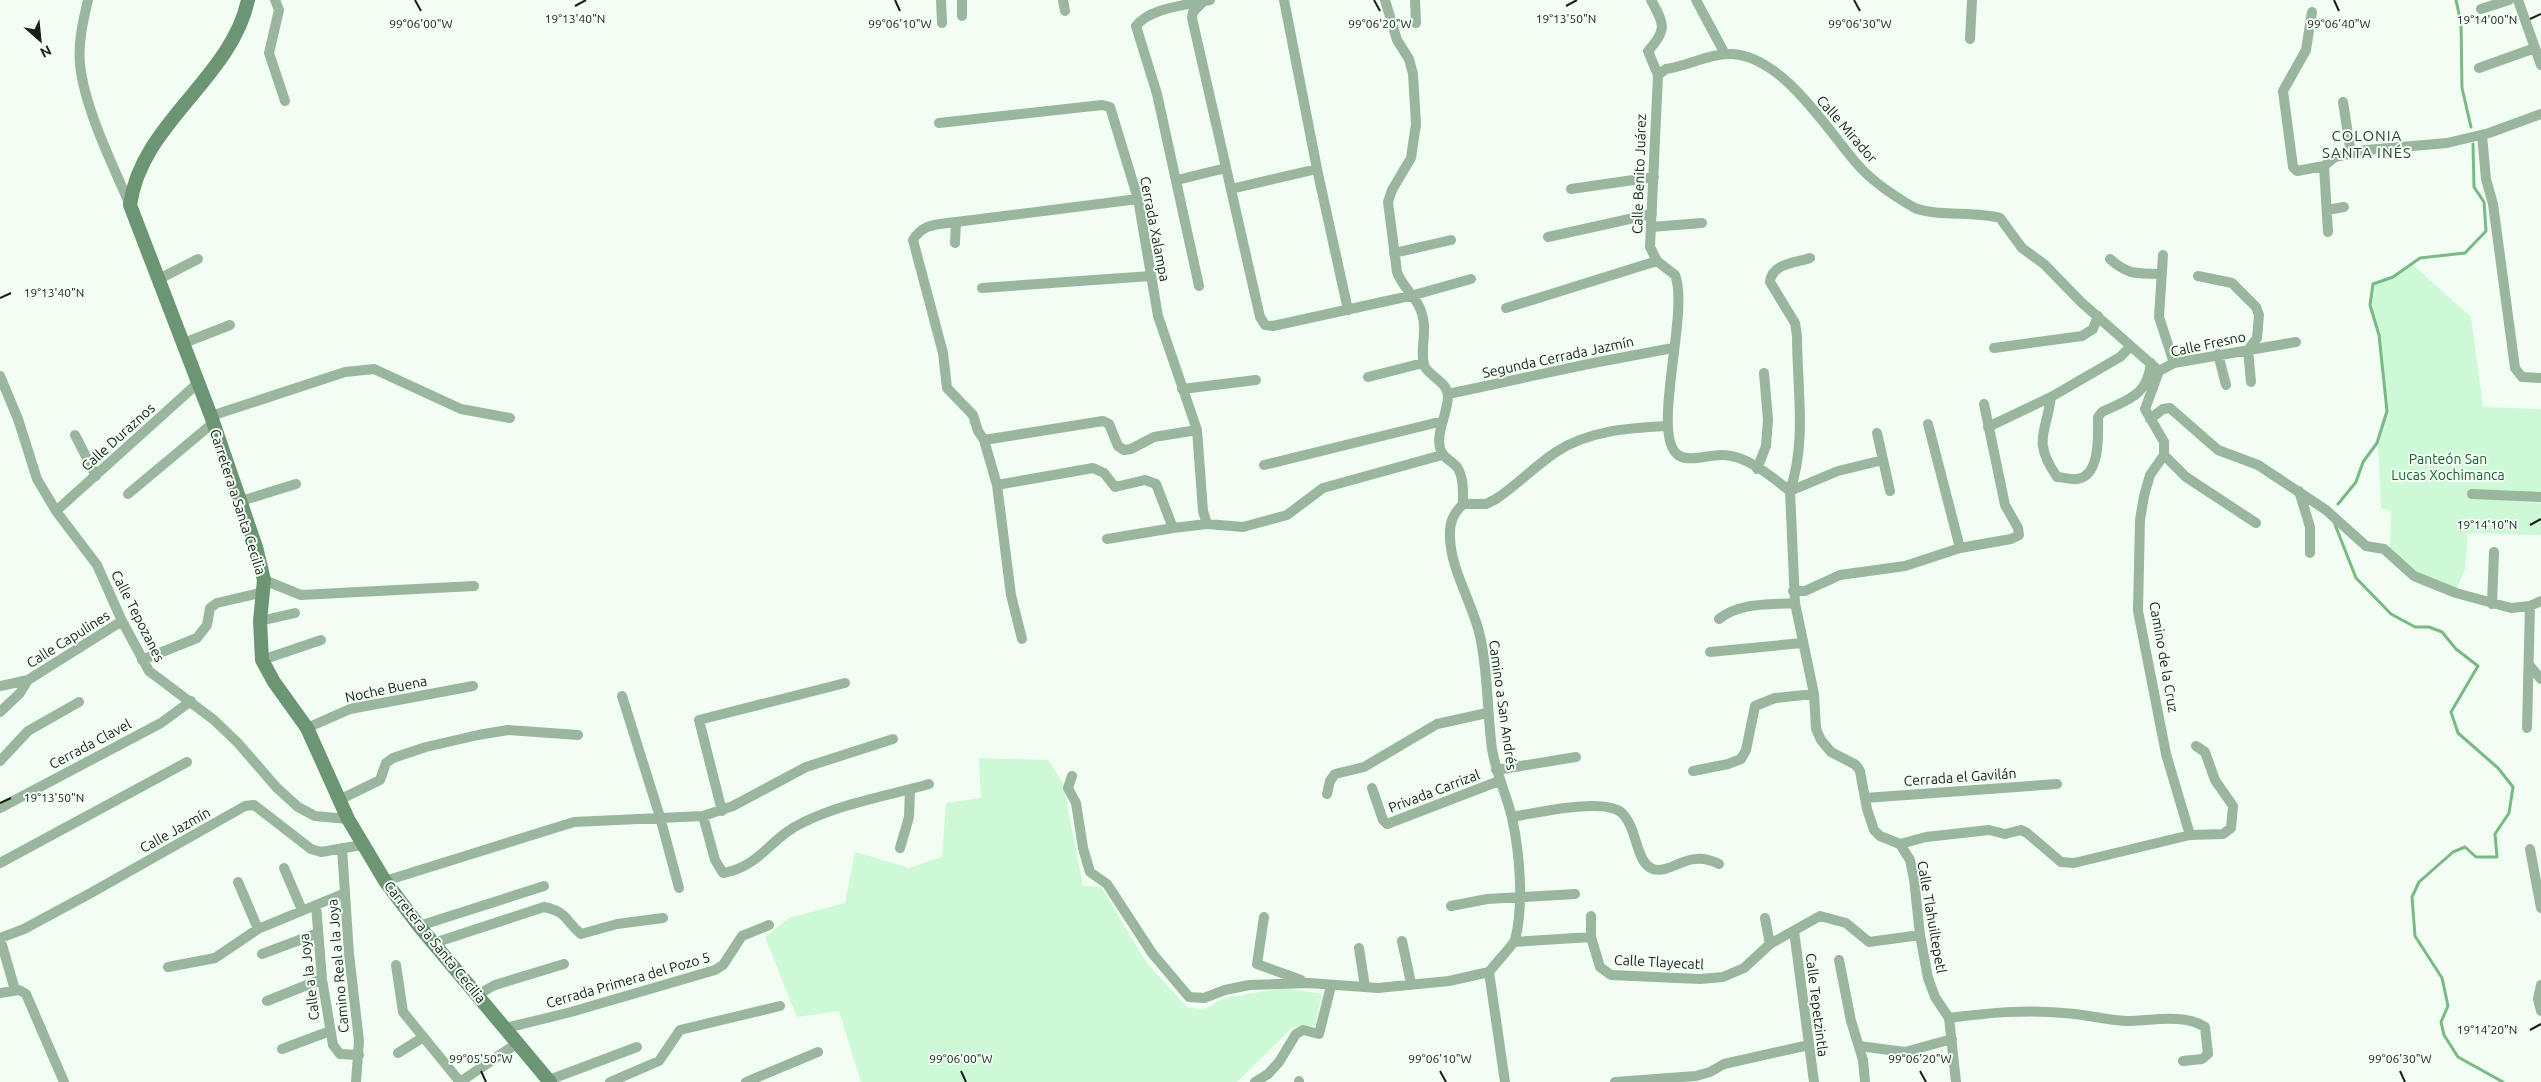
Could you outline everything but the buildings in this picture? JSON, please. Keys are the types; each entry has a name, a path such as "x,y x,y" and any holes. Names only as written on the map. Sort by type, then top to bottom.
{"main road":[{"path":"130,205 133,186 149,151 226,49 245,12 248,0"},
{"name":"Carretera a Santa Cecilia","path":"130,205 184,343 241,501 264,586 260,621 262,660 274,682 307,728 341,799 348,819 385,881 419,926 519,1042 545,1079"}],"street":[{"path":"88,0 80,42 80,65 101,136 130,205"},
{"path":"274,0 278,10 269,53 285,101"},
{"path":"941,0 942,23"},
{"path":"962,0 962,16"},
{"path":"1063,0 1065,11"},
{"path":"1284,0 1317,169 1348,310"},
{"path":"1385,0 1397,40 1409,59 1413,74 1416,124 1411,158 1392,190 1388,202 1394,253 1398,277 1414,295 1424,323 1424,363 1426,369 1444,386 1448,394 1439,442 1442,455 1457,467 1460,475 1463,504 1486,504 1496,500 1558,450 1585,438 1605,432 1668,426"},
{"path":"1415,0 1416,23"},
{"path":"1651,0 1662,22 1663,31 1659,39 1648,51 1658,75 1666,69 1725,54 1696,0"},
{"path":"1970,39 1972,0"},
{"path":"2481,9 2509,0"},
{"path":"2518,0 2541,65"},
{"path":"1207,1 1193,12 1192,18 1260,317 1265,325 1273,326 1348,310 1414,295 1471,279"},
{"path":"1199,286 1157,94 1136,26 1141,20 1153,14 1207,1"},
{"path":"2312,12 2306,50 2283,91 2294,167 2297,171 2301,172 2324,166 2335,157 2351,154 2447,144 2482,135 2541,114"},
{"path":"2479,68 2535,48"},
{"name":"Calle Mirador","path":"1725,54 1748,57 1772,69 1814,111 1859,167 1914,208 2000,218 2022,248 2044,264 2159,371"},
{"name":"Calle Benito Juárez","path":"1657,261 1650,247 1658,75"},
{"path":"2344,102 2351,154"},
{"name":"Cerrada Xalampa","path":"939,123 1102,105 1110,107 1138,199 1158,316 1182,389 1198,430 1204,511 1207,524"},
{"path":"2482,135 2486,180 2493,204 2515,368 2522,377 2541,378"},
{"path":"2324,166 2328,232"},
{"path":"1177,180 1226,168"},
{"path":"1231,189 1317,169"},
{"path":"1571,189 1654,177"},
{"path":"1022,639 1011,595 997,485 984,440 978,431 973,415 947,388 943,353 913,240 918,230 926,227 1138,199"},
{"path":"2327,210 2344,207"},
{"path":"1548,237 1652,214"},
{"path":"956,222 956,243"},
{"path":"1651,227 1702,223"},
{"path":"1394,253 1451,240"},
{"path":"2163,255 2159,317 2174,364"},
{"path":"1810,258 1783,264 1771,277 1770,282 1795,323 1797,336 1800,429 1794,477 1790,491 1795,604 1814,694 1815,721 1821,740 1831,752 1856,765 1860,771 1874,830 1880,836 1900,844 1926,837 1989,830 2005,834 2021,830 2061,862 2074,863 2190,835 2228,832 2231,828 2233,806 2215,780 2205,752 2196,746"},
{"path":"159,279 198,259"},
{"path":"2110,259 2123,270 2161,274"},
{"path":"1506,308 1657,261 1671,270 1679,283 1679,312 1673,348 1668,426 1672,444 1678,455 1691,458 1723,455 1742,460 1790,491"},
{"path":"982,288 1151,276"},
{"path":"2198,276 2232,283 2256,307 2259,315 2257,338 2248,350 2251,382"},
{"path":"1994,348 2082,336 2093,329 2098,316"},
{"path":"184,343 230,325"},
{"name":"Calle Fresno","path":"2150,419 2145,409 2159,371 2174,364 2218,354 2296,342"},
{"path":"1988,427 2052,397 2120,357 2131,346"},
{"name":"Segunda Cerrada Jazmín","path":"1448,394 1673,348"},
{"path":"2218,354 2226,385"},
{"path":"1368,377 1424,363"},
{"path":"2052,397 2041,443 2044,454 2057,477 2077,479 2084,476 2091,468 2096,456 2098,417 2102,412 2138,394 2144,389 2148,380 2151,363"},
{"path":"128,494 212,420 345,372 374,369 461,409 510,418"},
{"path":"1757,469 1766,446 1768,420 1764,373"},
{"name":"Calle Tepozanes","path":"0,376 18,419 37,479 56,511 97,565 122,621 142,660 153,675 191,701 238,743 277,788 298,807 316,816 348,819"},
{"path":"1182,389 1256,380"},
{"name":"Calle Duraznos","path":"56,511 198,383"},
{"path":"1794,591 1805,591 1840,574 1905,566 1960,548 2011,539 2019,535 2018,528 2006,505 1984,404"},
{"path":"2256,523 2186,477 2164,455 2164,442 2150,419 2163,409 2170,408 2218,450 2258,465 2299,491 2326,510 2366,546 2384,549 2414,576 2492,604 2511,608 2530,606 2541,601"},
{"path":"984,440 1103,421 1109,424 1118,446 1124,450 1131,450 1154,437 1198,430"},
{"path":"1264,465 1443,421"},
{"path":"1928,424 1960,548"},
{"path":"1877,433 1890,491"},
{"path":"75,435 96,476"},
{"path":"1107,539 1207,524 1243,527 1287,515 1323,488 1442,455"},
{"name":"Camino de la Cruz","path":"2164,455 2150,475 2144,496 2140,520 2138,610 2166,754 2190,835"},
{"path":"1790,491 1838,471 1883,460"},
{"path":"997,485 1093,468 1104,473 1115,487 1150,481 1156,484 1161,494 1173,528"},
{"path":"241,501 296,484"},
{"path":"2299,491 2310,528 2310,553"},
{"path":"2472,494 2541,497"},
{"name":"Camino a San Andrés","path":"1463,504 1454,512 1449,536 1480,635 1487,713 1496,770 1512,817 1517,849 1520,897 1514,942"},
{"path":"2492,604 2494,552"},
{"path":"142,660 197,638 207,625 210,608 217,603 264,586 301,595 474,586"},
{"path":"1719,619 1729,611 1740,608 1795,604"},
{"path":"2527,728 2530,606"},
{"path":"260,621 295,614"},
{"name":"Calle Capulines","path":"28,680 122,621"},
{"path":"262,660 321,640"},
{"path":"1710,652 1802,643"},
{"path":"2530,666 2541,679"},
{"path":"0,686 28,680"},
{"path":"0,712 20,693 28,680"},
{"path":"722,811 699,720 845,683"},
{"name":"Noche Buena","path":"307,728 350,709 473,686"},
{"path":"1692,771 1728,764 1741,759 1746,750 1753,710 1759,703 1776,698 1814,694"},
{"path":"622,696 660,817 679,888"},
{"name":"Cerrada Clavel","path":"0,808 161,723 191,701"},
{"path":"0,762 28,730 79,702"},
{"path":"1327,794 1330,781 1335,774 1364,767 1437,724 1487,713"},
{"path":"341,799 380,780 386,763 393,758 426,747 508,730 578,735"},
{"path":"385,881 574,822 703,816 722,811 806,768 893,739"},
{"path":"1496,770 1576,757"},
{"path":"0,863 187,762"},
{"path":"1072,776 1068,788 1076,803 1083,848 1090,872 1107,884 1152,953 1182,992 1196,999 1249,985 1309,983 1365,988 1449,980 1489,972"},
{"name":"Privada Carrizal","path":"1372,788 1383,820 1387,824 1499,781"},
{"path":"703,816 715,860 723,873 754,862 790,830 801,823 856,803 929,784"},
{"name":"Cerrada el Gavilán","path":"1865,798 2057,784"},
{"path":"900,848 909,818 910,789"},
{"name":"Calle Jazmín","path":"15,990 0,938 24,928 89,894 245,806 254,805 311,849 320,852 362,845"},
{"path":"1512,817 1570,808 1613,809 1621,813 1630,826 1644,862 1649,868 1656,870 1694,858 1704,858 1718,864"},
{"name":"Calle Tlahuiltepetl","path":"1900,844 1910,860 1914,879 1920,935 1928,978 1936,997 1949,1018 1956,1082"},
{"name":"Camino Real a la Joya","path":"342,848 359,1055 356,1082"},
{"path":"2530,849 2541,908"},
{"path":"284,868 302,910"},
{"path":"238,882 258,929"},
{"path":"419,926 544,886"},
{"path":"168,967 215,958 258,929 345,893"},
{"path":"1451,906 1487,899 1575,894"},
{"name":"Calle a la Joya","path":"316,905 322,979 330,1031 336,1050 340,1054 359,1055"},
{"path":"434,943 544,907 556,909 566,915 581,934 617,924 663,918"},
{"name":"Calle Tlayecatl","path":"1591,916 1591,937 1603,971 1611,975 1700,980 1735,973 1770,944 1820,916 1846,923 1869,942 1920,935"},
{"path":"1264,917 1257,964 1309,983"},
{"path":"1765,918 1770,944"},
{"name":"Cerrada Primera del Pozo 5","path":"506,1028 571,1012 715,970 723,964 742,936 769,925"},
{"name":"Calle Tepetzintla","path":"1794,930 1814,1082"},
{"path":"262,954 318,933"},
{"path":"1505,1082 1489,972 1499,957 1514,942 1591,937"},
{"path":"1402,941 1412,984"},
{"path":"1359,948 1365,988"},
{"path":"1839,960 1865,1082"},
{"path":"477,995 494,985 564,964"},
{"path":"396,965 403,1012 422,1038 465,1081 519,1042"},
{"path":"267,1001 322,979"},
{"path":"2541,985 2538,999 2541,1011"},
{"path":"1255,1082 1268,1074 1279,1062 1296,1034 1303,1030 1319,1034 1331,986"},
{"path":"0,993 15,990 26,994 64,1082"},
{"path":"610,1082 659,1061 680,1030 780,1006"},
{"path":"1949,1018 2022,1011 2064,1012 2124,1020 2168,1019 2200,1023 2205,1027 2207,1033 2208,1054 2202,1059 2183,1061"},
{"path":"282,1049 330,1031"},
{"path":"398,1053 422,1038"},
{"path":"1858,1046 1905,1052 1952,1039"},
{"path":"1614,1082 1696,1076 1710,1072 1724,1064 1809,1045"},
{"path":"545,1079 637,1047"},
{"path":"746,1082 818,1052"}],"green space":[{"name":"Panteón San Lucas Xochimanca","path":"2412,264 2471,317 2483,407 2541,409 2541,535 2468,533 2465,569 2457,588 2417,573 2390,549 2391,511 2381,508 2378,446 2387,411 2379,335 2370,305 2373,284 2393,277"},
{"path":"979,758 1048,760 1063,783 1083,886 1101,887 1146,962 1187,1007 1203,1010 1224,998 1284,988 1322,994 1315,1026 1293,1027 1237,1082 861,1082 839,1011 797,1017 765,937 789,918 845,903 855,852 909,868 942,857 946,803 981,798"}],"waterway":[{"path":"2456,0 2461,23 2462,88 2471,127"},
{"path":"2338,504 2356,482 2363,462 2377,443 2387,411 2379,335 2370,305 2373,284 2393,277 2420,258 2465,253 2486,231 2484,202 2474,187 2473,144"},
{"path":"2334,522 2356,578 2391,614 2415,627 2429,627 2442,632 2456,649 2478,666 2451,712 2458,733 2498,768 2513,787 2509,813 2495,834 2497,857 2476,857 2465,847 2453,852 2419,882 2412,897 2415,936 2442,978 2448,1006 2441,1022 2444,1035 2458,1057 2503,1082"}],"district":[{"name":"COLONIA SANTA INÉS","path":"2367,144"}]}
